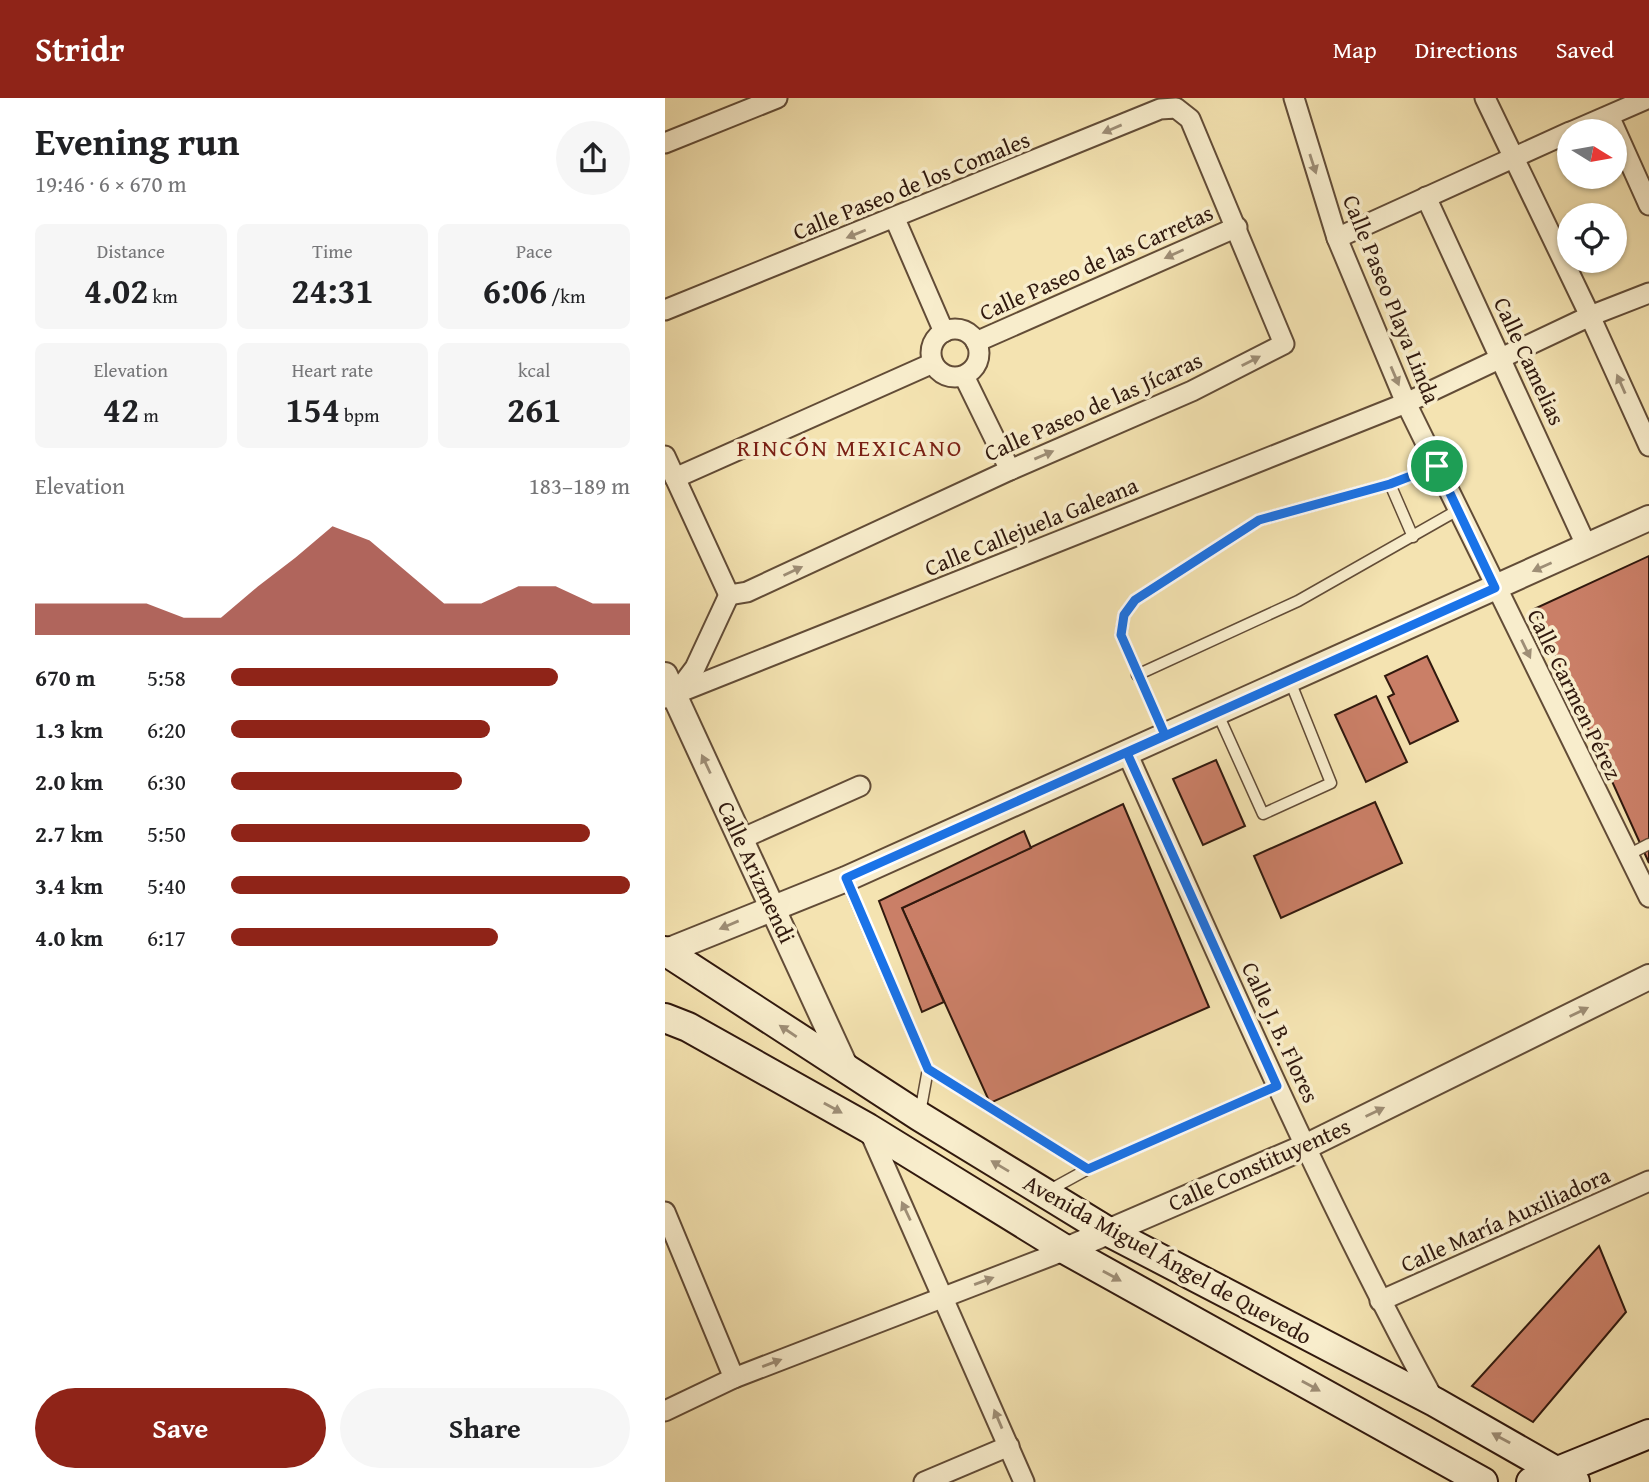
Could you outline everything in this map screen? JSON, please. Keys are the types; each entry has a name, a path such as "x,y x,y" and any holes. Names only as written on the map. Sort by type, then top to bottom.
{"main road":[{"name":"Avenida Miguel Ángel de Quevedo","path":"666,951 919,1116 1107,1231 1435,1402 1568,1477"},
{"name":"Avenida Miguel Ángel de Quevedo","path":"665,1018 688,1027 868,1128 1066,1251 1483,1482"},
{"path":"1531,1482 1568,1477 1649,1434"}],"street":[{"path":"665,143 777,98"},
{"name":"Calle Paseo Playa Linda","path":"1294,98 1337,238 1406,403 1495,588"},
{"path":"1485,98 1649,446"},
{"path":"1602,119 1649,98"},
{"name":"Calle Paseo de los Comales","path":"665,310 895,219 1160,109 1176,108 1190,119 1237,227"},
{"path":"1609,116 1649,205"},
{"path":"1337,238 1557,138"},
{"name":"Calle Camelias","path":"1426,197 1502,357 1587,547"},
{"path":"895,219 944,332"},
{"name":"Calle Paseo de las Carretas","path":"976,342 1237,227"},
{"name":"Calle Paseo de las Jícaras","path":"729,595 747,593 1010,470 1192,391 1283,344 1237,227"},
{"name":"Calle Callejuela Galeana","path":"668,689 1406,403 1590,316 1649,293"},
{"path":"944,332 965,332 976,342 976,365 964,376 957,378 942,374 933,363 931,348 944,332"},
{"path":"675,478 933,363"},
{"path":"964,376 1010,470"},
{"path":"665,456 729,595 695,668 668,689"},
{"path":"666,951 846,878 1649,518"},
{"name":"Calle Carmen Pérez","path":"1495,588 1649,897"},
{"name":"Calle Arizmendi","path":"668,689 773,906 847,1070"},
{"name":"Calle J. B. Flores","path":"1127,753 1277,1086 1380,1301 1435,1402"},
{"path":"741,839 860,786"},
{"name":"Calle Constituyentes","path":"665,1410 734,1378 1066,1251 1307,1146 1649,977"},
{"path":"868,1128 945,1296 1024,1482"},
{"name":"Calle María Auxiliadora","path":"1380,1301 1649,1181"},
{"path":"665,1212 734,1378"},
{"path":"924,1482 1009,1446"}],"lane":[{"path":"1165,735 1121,635 1124,615 1135,600 1259,520 1390,484 1437,466"},
{"path":"1390,484 1413,537"},
{"path":"1137,675 1298,601 1458,510"},
{"path":"1217,712 1263,814 1331,783 1289,680"},
{"path":"1628,855 1649,844"},
{"path":"846,878 928,1069 919,1116"},
{"path":"928,1069 1088,1169"},
{"path":"1045,1193 1088,1169 1277,1086"}],"building":[{"path":"1649,556 1649,863 1534,609"},
{"path":"1427,656 1458,721 1410,744 1388,697 1394,694 1385,676"},
{"path":"1376,696 1407,762 1366,782 1335,715"},
{"path":"1216,760 1245,826 1203,845 1173,779"},
{"path":"1375,802 1402,863 1281,918 1254,856"},
{"path":"1123,804 1209,1007 990,1103 902,908"},
{"path":"1024,831 1031,848 902,908 944,1002 922,1012 879,901"},
{"path":"1599,1246 1626,1312 1533,1422 1472,1386"}],"district":[{"name":"RINCÓN MEXICANO","path":"850,447"}],"route":[{"path":"1437,466 1495,588 1127,753 1277,1086 1088,1169 928,1069 846,878 1165,735 1121,635 1124,615 1135,600 1259,520 1390,484 1437,466"}]}
